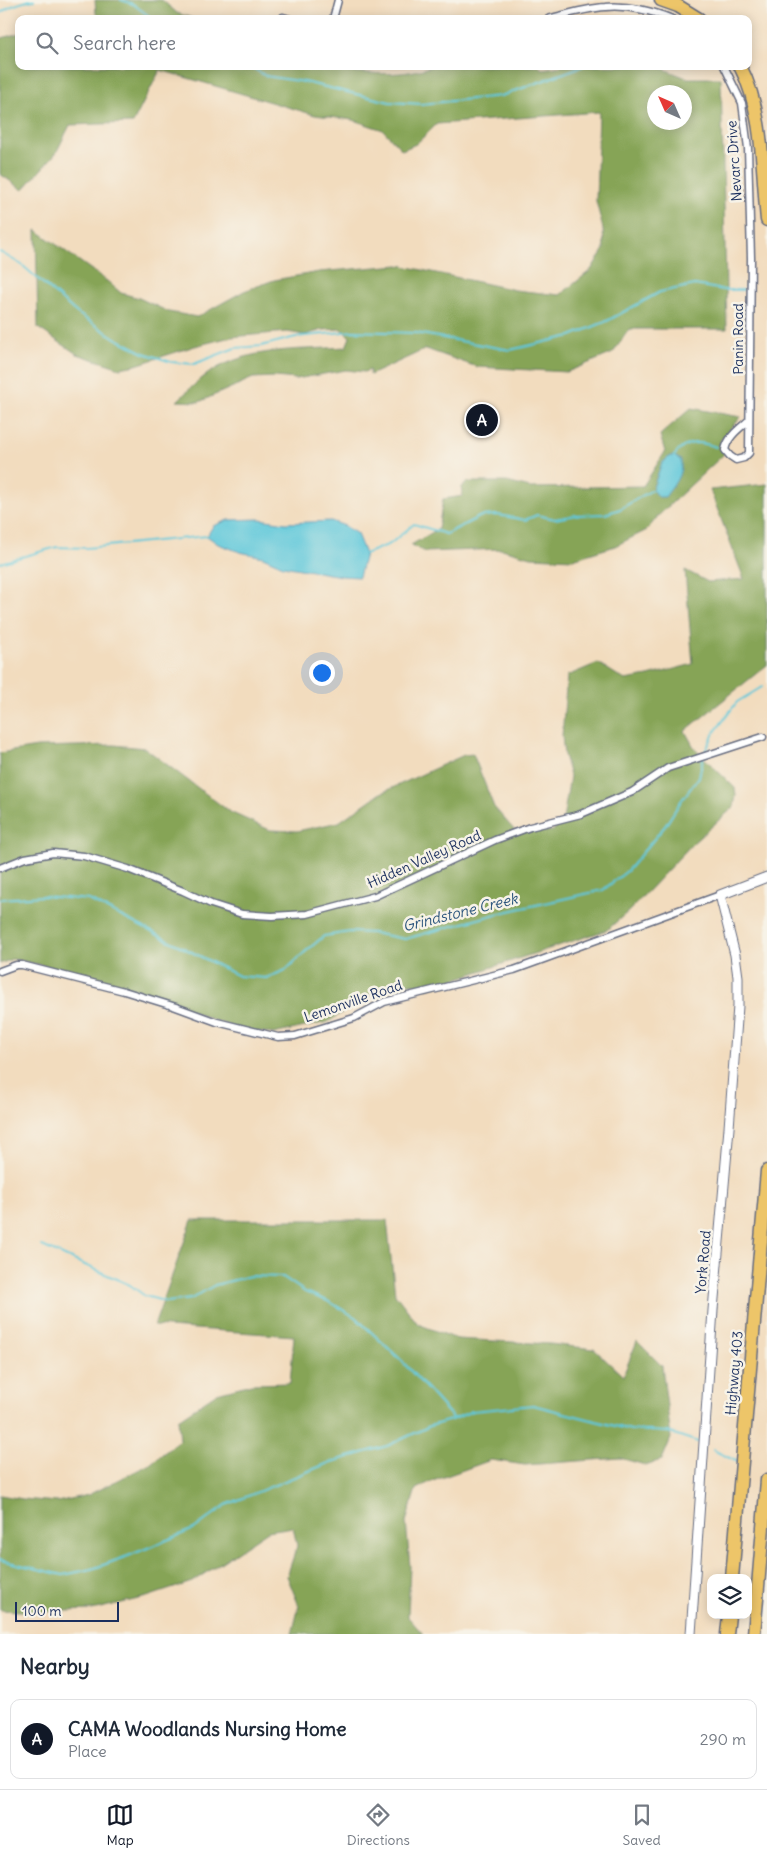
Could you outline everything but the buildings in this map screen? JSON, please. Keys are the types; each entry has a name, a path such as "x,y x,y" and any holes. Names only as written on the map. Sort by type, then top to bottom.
{"highway":[{"path":"661,0 678,6 693,15"},
{"path":"742,70 753,98 758,123 767,220"},
{"name":"Highway 403","path":"732,1574 767,1171"},
{"path":"754,1634 767,1480"},
{"path":"727,1634 729,1619"}],"street":[{"path":"334,15 338,0"},
{"path":"566,15 606,6 623,7 662,15"},
{"name":"Nevarc Drive","path":"726,70 742,103 748,148 751,258"},
{"name":"Panin Road","path":"750,420 734,433 727,443 726,450 736,460 744,458 750,453 751,258"},
{"name":"Hidden Valley Road","path":"0,868 25,858 53,854 84,856 128,869 211,904 242,914 272,916 307,914 375,896 496,840 530,827 581,814 632,792 668,768 763,737"},
{"name":"Lemonville Road","path":"0,971 22,965 124,991 176,1006 217,1022 278,1038 295,1036 319,1027 354,1018 384,1002 514,970 767,877"},
{"name":"York Road","path":"691,1634 711,1330 738,1006 738,977 735,955 720,895"}],"green space":[{"path":"95,0 162,0 177,13 183,15 97,15"},
{"path":"15,34 15,70 160,70 133,123 70,125 56,153 23,190 0,174 0,41 2,38"},
{"path":"160,70 333,70 378,74 419,70 666,70 687,78 721,78 727,329 629,329 613,353 567,372 477,367 426,349 370,375 370,370 364,372 346,370 296,379 275,377 253,378 199,402 177,401 197,382 219,367 249,356 265,353 346,347 350,337 341,329 322,330 305,335 287,332 231,337 120,368 77,354 38,328 36,230 121,293 139,298 169,312 197,317 244,291 274,280 319,272 399,265 515,290 560,295 591,270 604,249 603,229 596,201 599,112 437,124 416,144 402,150 383,130 353,120 315,115"},
{"path":"691,408 741,417 720,441 724,454 658,516 647,530 615,546 573,559 531,557 502,549 425,552 411,545 438,529 443,499 463,496 461,488 468,482 507,482 530,488 643,486 665,452 660,435"},
{"path":"767,484 767,665 685,731 695,749 735,788 734,807 693,843 630,910 607,930 428,988 409,983 379,989 328,1022 273,1034 237,1029 162,1000 70,971 12,959 0,964 0,753 37,747 114,745 145,748 230,812 270,830 297,831 339,822 379,794 464,755 473,754 494,807 516,832 553,831 563,820 570,776 564,755 562,736 567,676 598,663 625,680 693,664 685,570 708,582 744,579 710,490"},
{"path":"192,1220 387,1220 395,1294 418,1324 457,1339 550,1344 594,1349 623,1376 637,1341 662,1366 671,1438 662,1460 645,1465 620,1458 525,1465 491,1460 416,1489 406,1522 410,1566 408,1617 423,1634 292,1634 299,1606 287,1576 297,1546 293,1527 268,1531 192,1582 147,1597 92,1610 39,1612 0,1610 0,1495 57,1502 88,1495 150,1464 180,1440 178,1419 217,1393 251,1384 290,1383 294,1336 154,1326"}],"water":[{"path":"670,456 681,460 680,471 677,480 665,497 658,497 652,490 662,463"},
{"path":"260,519 286,523 331,521 345,526 357,534 365,554 359,577 341,576 283,566 263,557 240,552 218,544 207,536 213,526 228,520"}],"waterway":[{"path":"0,14 12,6 34,0"},
{"path":"121,0 133,4 148,15"},
{"path":"256,70 266,76 304,82 390,102 422,104 501,96 572,70"},
{"path":"0,252 22,265 77,313 115,338 144,353 171,362 194,364 235,348 261,346 296,337 353,331 416,333 510,350 571,336 607,321 660,292 695,285 724,290 743,290"},
{"path":"674,456 683,447 693,443 716,447"},
{"path":"365,554 390,544 414,524 446,534 481,516 498,515 525,520 537,515 555,519 576,515 605,514 620,509 652,490"},
{"path":"0,563 57,547 87,548 207,536"},
{"name":"Grindstone Creek","path":"0,899 43,896 89,900 239,976 266,978 286,970 324,936 350,932 373,933 405,939 500,913 603,890 627,871 665,826 699,777 704,754 714,733 737,702 762,687"},
{"path":"42,1246 130,1285 145,1296 167,1302 191,1299 215,1285 250,1276 283,1277 305,1292 330,1302 355,1317 400,1359 454,1419"},
{"path":"0,1560 63,1575 92,1569 194,1529 226,1505 331,1462 387,1446 430,1426 472,1411 533,1405 631,1430 668,1432 698,1442"},
{"path":"713,1450 738,1462"}],"place":[{"name":"CAMA Woodlands Nursing Home","path":"482,420"}]}
